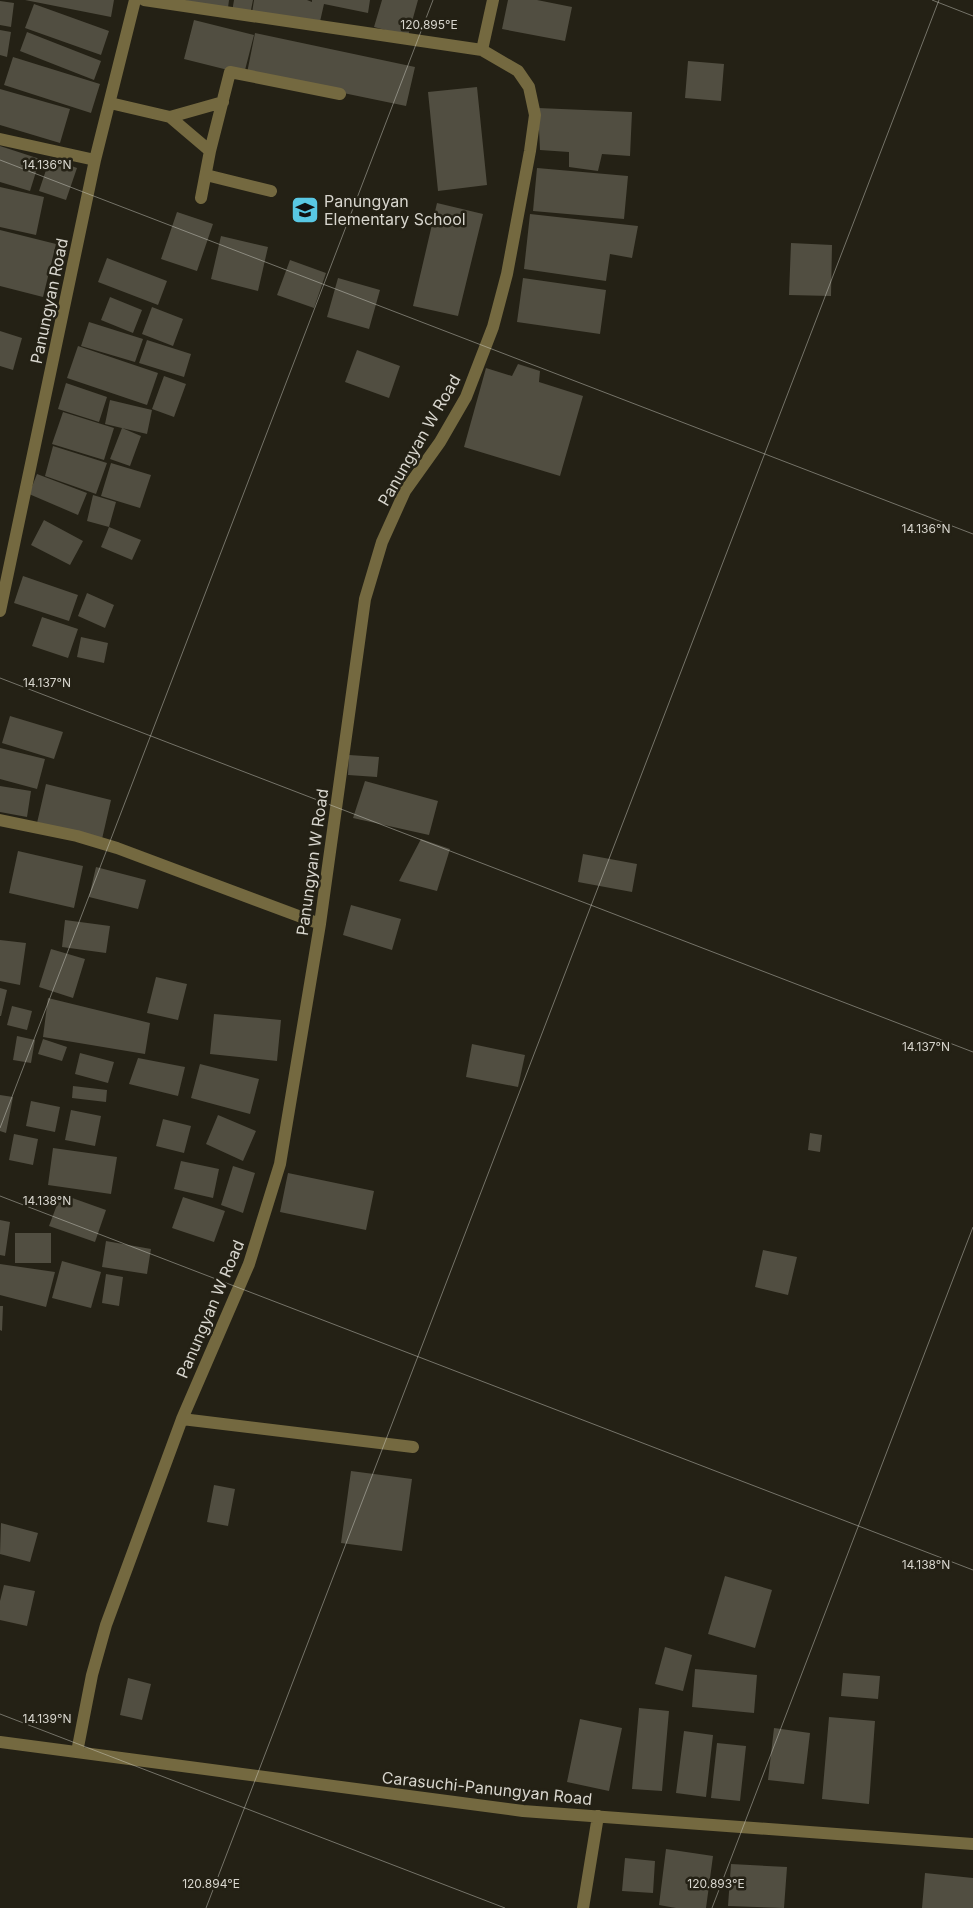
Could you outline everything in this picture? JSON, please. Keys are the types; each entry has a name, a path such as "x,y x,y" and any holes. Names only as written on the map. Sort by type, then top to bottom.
{"street":[{"name":"Panungyan Road","path":"0,611 96,160 135,0"},
{"path":"144,0 482,50 493,0"},
{"name":"Panungyan W Road","path":"77,1752 92,1675 106,1625 182,1419 249,1264 280,1164 320,924 365,600 382,542 406,491 440,442 466,397 493,327 507,274 530,151 534,115 529,87 518,71 482,50"},
{"path":"201,198 210,151 230,72 340,94"},
{"path":"110,103 170,116 223,102"},
{"path":"170,116 210,151"},
{"path":"0,139 96,160"},
{"path":"206,176 271,191"},
{"path":"0,820 77,836 117,848 320,924"},
{"path":"182,1419 414,1447"},
{"name":"Carasuchi-Panungyan Road","path":"0,1742 524,1811 973,1844"},
{"path":"584,1908 598,1816"}],"building":[{"path":"25,0 114,0 111,17"},
{"path":"182,0 229,0 228,8"},
{"path":"234,0 253,0 250,15 232,12"},
{"path":"254,0 307,0 312,2 312,0 370,0 368,13 324,4 319,26 252,13"},
{"path":"382,0 418,0 408,36 374,27"},
{"path":"508,0 537,0 572,7 565,41 502,29"},
{"path":"0,1 14,3 11,27 0,25"},
{"path":"34,4 109,31 101,55 25,28"},
{"path":"194,20 254,35 244,74 184,59"},
{"path":"0,30 11,32 7,57 0,55"},
{"path":"27,32 101,61 94,80 20,51"},
{"path":"255,33 415,67 406,106 247,73"},
{"path":"13,57 100,84 91,113 4,85"},
{"path":"688,61 724,64 721,101 685,98"},
{"path":"477,87 487,185 438,191 428,92"},
{"path":"0,89 70,109 60,143 0,125"},
{"path":"538,108 632,112 630,156 602,154 598,171 569,167 569,152 540,150"},
{"path":"0,146 40,159 30,191 0,182"},
{"path":"50,158 77,168 66,200 39,191"},
{"path":"537,168 628,176 624,219 533,211"},
{"path":"0,187 44,197 36,235 0,227"},
{"path":"437,203 483,214 458,316 413,306"},
{"path":"177,212 213,224 197,271 161,259"},
{"path":"530,214 638,226 632,258 610,254 606,281 524,269"},
{"path":"0,230 56,244 43,297 0,286"},
{"path":"221,236 268,247 258,291 211,279"},
{"path":"791,243 832,245 831,296 789,295"},
{"path":"107,258 167,281 158,305 98,282"},
{"path":"290,260 326,273 314,308 277,295"},
{"path":"338,278 380,290 369,329 327,317"},
{"path":"523,278 606,290 600,334 517,322"},
{"path":"110,297 142,310 133,333 101,320"},
{"path":"152,307 183,319 173,346 142,334"},
{"path":"89,322 143,339 135,362 81,346"},
{"path":"0,331 22,338 13,370 0,366"},
{"path":"147,340 191,354 184,377 139,363"},
{"path":"78,346 158,373 147,405 67,378"},
{"path":"357,350 400,366 389,398 345,382"},
{"path":"518,364 540,371 539,382 583,396 560,476 464,447 486,368 512,376"},
{"path":"164,376 186,384 174,417 152,409"},
{"path":"66,383 107,397 99,422 58,409"},
{"path":"110,400 152,410 147,434 105,424"},
{"path":"63,412 114,428 104,460 52,444"},
{"path":"122,428 141,436 130,466 110,459"},
{"path":"53,446 107,463 96,494 45,476"},
{"path":"111,463 151,475 140,508 101,496"},
{"path":"37,474 87,493 78,515 29,494"},
{"path":"93,495 116,502 109,527 87,521"},
{"path":"44,520 83,541 70,565 31,545"},
{"path":"109,527 141,540 132,560 101,547"},
{"path":"23,576 78,595 69,621 14,603"},
{"path":"87,593 114,605 105,628 78,616"},
{"path":"42,617 78,629 68,658 32,646"},
{"path":"81,637 108,643 104,663 77,657"},
{"path":"10,716 63,732 54,759 2,743"},
{"path":"0,748 45,759 37,789 0,779"},
{"path":"349,755 379,757 377,777 348,775"},
{"path":"365,781 438,801 429,835 353,818"},
{"path":"46,784 111,800 102,839 37,823"},
{"path":"0,786 31,791 27,817 0,812"},
{"path":"421,839 450,849 437,891 399,881"},
{"path":"18,851 83,866 74,908 9,893"},
{"path":"583,854 637,864 632,892 578,882"},
{"path":"96,867 146,880 138,909 89,897"},
{"path":"351,905 401,919 392,950 343,935"},
{"path":"65,920 110,926 106,953 62,947"},
{"path":"0,940 26,943 20,985 0,981"},
{"path":"51,949 85,959 73,998 39,987"},
{"path":"156,977 187,984 178,1020 147,1013"},
{"path":"0,988 7,990 1,1016 0,1016"},
{"path":"48,998 150,1023 145,1054 43,1037"},
{"path":"12,1006 32,1011 27,1030 7,1025"},
{"path":"214,1014 281,1020 277,1061 210,1054"},
{"path":"17,1036 35,1040 31,1063 13,1060"},
{"path":"43,1039 67,1047 62,1061 38,1054"},
{"path":"472,1044 525,1055 518,1087 466,1077"},
{"path":"80,1053 114,1062 108,1083 75,1074"},
{"path":"138,1058 185,1067 178,1096 129,1084"},
{"path":"200,1064 259,1079 250,1114 191,1098"},
{"path":"73,1086 107,1090 106,1102 72,1098"},
{"path":"0,1095 13,1097 6,1133 0,1131"},
{"path":"31,1101 60,1107 55,1132 26,1126"},
{"path":"71,1110 101,1116 95,1146 65,1140"},
{"path":"218,1115 256,1131 243,1161 206,1144"},
{"path":"163,1119 191,1126 184,1153 156,1146"},
{"path":"810,1133 822,1135 820,1152 808,1150"},
{"path":"14,1134 38,1139 33,1165 9,1160"},
{"path":"53,1148 117,1157 111,1194 48,1185"},
{"path":"181,1161 219,1169 213,1198 174,1189"},
{"path":"233,1166 255,1173 243,1213 221,1205"},
{"path":"288,1173 374,1191 366,1230 280,1212"},
{"path":"61,1194 106,1210 95,1242 49,1226"},
{"path":"183,1197 225,1211 214,1242 172,1228"},
{"path":"0,1220 10,1222 5,1256 0,1255"},
{"path":"15,1233 51,1233 51,1263 15,1263"},
{"path":"106,1241 151,1249 147,1274 102,1267"},
{"path":"763,1250 797,1257 788,1295 755,1287"},
{"path":"62,1261 101,1272 91,1308 52,1298"},
{"path":"0,1264 55,1272 46,1307 0,1295"},
{"path":"106,1274 123,1277 119,1306 102,1303"},
{"path":"0,1306 3,1306 2,1331 0,1330"},
{"path":"351,1471 412,1479 402,1551 341,1543"},
{"path":"214,1485 235,1489 228,1526 207,1522"},
{"path":"1,1523 38,1533 30,1562 0,1554"},
{"path":"725,1576 772,1590 755,1648 708,1634"},
{"path":"4,1585 35,1591 27,1626 0,1620 0,1601"},
{"path":"665,1647 692,1655 683,1691 655,1684"},
{"path":"695,1669 757,1675 754,1713 692,1707"},
{"path":"843,1673 880,1676 878,1699 841,1696"},
{"path":"128,1678 151,1684 142,1720 120,1715"},
{"path":"639,1708 669,1711 662,1791 632,1789"},
{"path":"829,1717 875,1721 869,1804 822,1799"},
{"path":"580,1719 622,1728 609,1791 567,1782"},
{"path":"774,1728 810,1733 804,1784 768,1780"},
{"path":"684,1731 713,1735 706,1797 676,1793"},
{"path":"717,1743 746,1746 740,1801 711,1798"},
{"path":"666,1849 713,1856 706,1908 676,1908 659,1905"},
{"path":"625,1858 655,1861 653,1893 622,1891"},
{"path":"731,1864 787,1867 784,1908 728,1906"},
{"path":"925,1873 973,1878 973,1908 922,1908"}],"place":[{"name":"Panungyan Elementary School","path":"305,210"}]}
